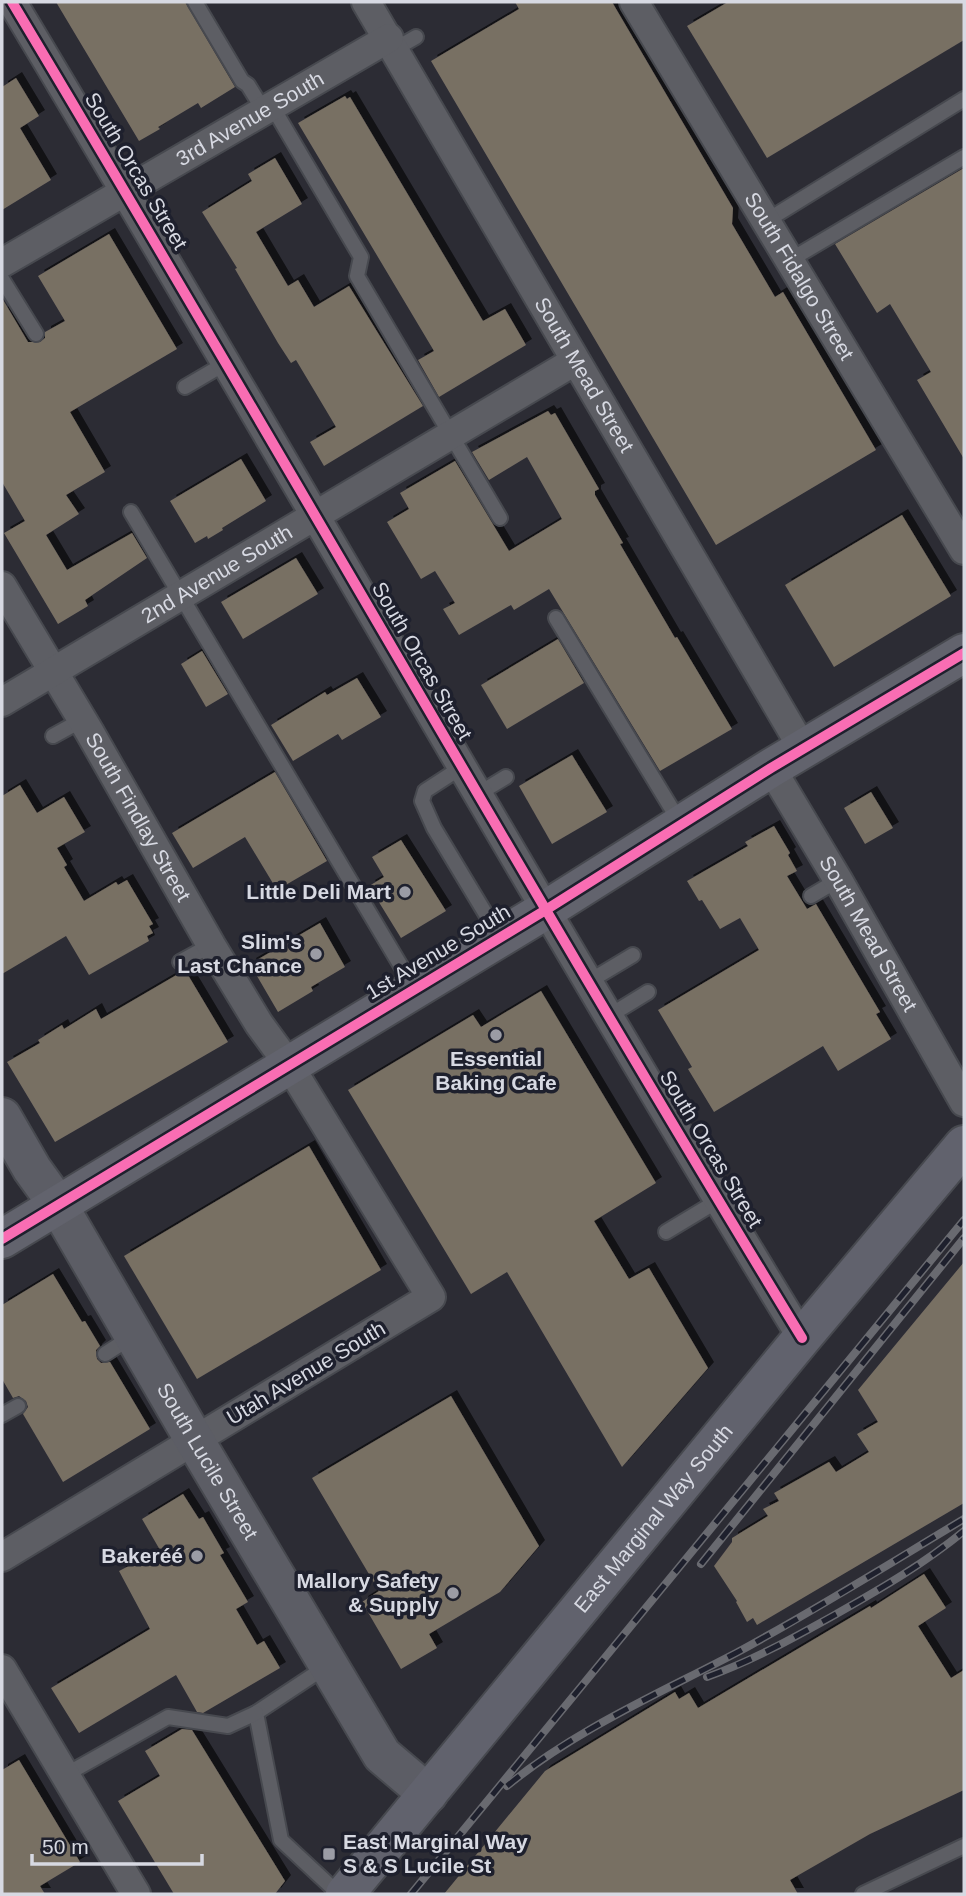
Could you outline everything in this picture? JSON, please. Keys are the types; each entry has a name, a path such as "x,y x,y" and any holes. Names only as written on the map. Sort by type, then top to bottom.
{"highway":[{"name":"East Marginal Way South","path":"342,1894 428,1794 964,1145"}],"main road":[{"name":"1st Avenue South","path":"2,1239 964,653"}],"street":[{"name":"South Orcas Street","path":"12,2 316,515 544,911 802,1338"},
{"name":"South Mead Street","path":"366,2 400,42 411,97 507,261 575,361 787,759 838,880 964,1102"},
{"name":"South Fidalgo Street","path":"634,2 964,550"},
{"name":"3rd Avenue South","path":"2,262 268,108 400,42"},
{"name":"2nd Avenue South","path":"2,702 575,361"},
{"name":"South Findlay Street","path":"2,586 53,671 92,724 211,944 259,1024 289,1065 431,1297"},
{"name":"South Lucile Street","path":"6,1134 58,1205 119,1345 195,1441 382,1755 428,1794"},
{"name":"Utah Avenue South","path":"2,1557 431,1297"},
{"path":"2,1669 136,1894"}],"lane":[{"path":"195,2 242,81 268,108 361,257 357,276 500,518"},
{"path":"766,221 964,99"},
{"path":"790,260 964,157"},
{"path":"2,279 36,334"},
{"path":"185,387 226,363"},
{"path":"131,512 414,989"},
{"path":"556,618 682,825"},
{"path":"53,736 92,724"},
{"path":"461,767 425,791 422,800 434,828 500,937"},
{"path":"478,794 506,777"},
{"path":"811,896 838,880"},
{"path":"180,962 211,944"},
{"path":"588,982 633,955"},
{"path":"608,1016 648,992"},
{"path":"666,1232 719,1200"},
{"path":"2,1415 18,1406"},
{"path":"65,1775 168,1717 228,1726 256,1713 328,1665"},
{"path":"256,1713 281,1840 342,1894"},
{"path":"863,1894 964,1846"}],"building":[{"path":"56,2 185,2 235,87 201,108 198,103 139,141"},
{"path":"515,2 612,2 733,208 732,224 775,297 783,292 876,450 716,545 431,61 519,9"},
{"path":"728,2 964,2 964,40 767,158 687,26"},
{"path":"16,78 39,116 20,128 51,180 2,210 2,87"},
{"path":"345,96 347,99 350,97 483,321 505,309 526,345 439,397 418,360 434,351 298,123"},
{"path":"275,158 302,204 256,232 288,286 298,280 314,307 349,286 423,406 324,466 310,442 336,427 296,360 291,363 278,343 235,269 237,268 202,212 252,181 248,174"},
{"path":"964,168 964,459 917,380 931,372 890,304 877,313 835,244"},
{"path":"109,234 177,349 70,412 105,472 66,495 79,514 46,535 67,570 132,533 147,558 85,600 88,606 58,624 4,533 25,521 2,482 2,298 28,342 40,342 45,338 45,332 65,321 38,276"},
{"path":"548,411 551,415 555,413 599,489 595,491 595,495 623,543 620,544 732,729 660,771 549,589 514,610 511,605 459,635 443,609 455,603 435,571 421,579 387,522 409,509 400,493 455,461 509,551 562,519 527,457 489,480 472,452"},
{"path":"241,459 266,501 208,539 207,536 195,543 170,501"},
{"path":"902,515 951,596 834,667 785,585"},
{"path":"296,558 318,594 243,639 221,602"},
{"path":"558,639 584,683 507,729 481,685"},
{"path":"202,651 228,694 206,707 181,664"},
{"path":"357,678 381,717 342,740 338,734 293,761 271,725 325,692 327,695"},
{"path":"572,755 607,812 552,844 519,786"},
{"path":"275,772 327,861 277,890 245,837 193,868 172,833"},
{"path":"20,785 37,813 64,797 85,832 57,848 67,865 64,867 84,901 116,882 118,885 127,880 153,924 149,926 153,933 147,936 149,941 89,975 66,936 2,974 2,796"},
{"path":"871,792 893,828 865,844 844,808"},
{"path":"774,826 797,871 787,876 807,909 816,904 880,1012 876,1014 891,1039 838,1071 823,1046 714,1112 688,1069 692,1067 658,1010 759,950 740,918 720,929 687,881 748,846 745,842"},
{"path":"401,840 446,911 401,938 369,886 384,877 372,857"},
{"path":"320,923 345,967 311,987 313,991 278,1012 250,964"},
{"path":"185,970 228,1042 55,1142 7,1062 40,1043 38,1040 62,1025 64,1029 96,1009 101,1019"},
{"path":"541,991 656,1183 594,1221 629,1279 649,1268 708,1368 622,1467 507,1272 471,1294 348,1090 473,1015 481,1027"},
{"path":"309,1146 381,1270 197,1379 124,1256"},
{"path":"964,1262 964,1503 757,1625 753,1618 747,1622 714,1566 732,1542 732,1538 768,1516 763,1509 779,1501 774,1493 829,1462 836,1472 869,1452 857,1434 878,1422 858,1390"},
{"path":"53,1274 100,1346 96,1350 97,1359 101,1363 110,1362 150,1429 63,1482 23,1414 28,1407 26,1401 19,1396 13,1398 2,1379 2,1305"},
{"path":"451,1396 539,1546 500,1592 429,1634 437,1648 401,1669 362,1602 379,1591 312,1478"},
{"path":"183,1494 199,1519 203,1517 224,1553 220,1555 248,1602 236,1609 257,1645 264,1641 280,1668 203,1713 197,1712 176,1675 79,1733 51,1688 150,1629 119,1571 160,1550 142,1519"},
{"path":"924,1574 946,1608 918,1626 951,1678 964,1670 964,1790 870,1834 790,1880 798,1894 444,1894 545,1771 675,1692 679,1699 689,1693 698,1708 870,1606 871,1608"},
{"path":"182,1729 192,1730 285,1881 275,1894 174,1894 118,1801 160,1776 145,1751"},
{"path":"19,1760 80,1862 40,1886 45,1894 2,1894 2,1770"}],"railway":[{"path":"411,1894 964,1220"},
{"path":"701,1564 964,1238"},
{"path":"507,1786 560,1747 589,1730 765,1637 964,1519"},
{"path":"707,1677 758,1656 838,1613 887,1585 964,1531"}],"cycle path":[{"path":"12,2 602,1005 802,1338"},
{"path":"2,1239 544,911 771,768 964,653"}],"place":[{"name":"Little Deli Mart","path":"405,892"},
{"name":"Slim's Last Chance","path":"316,954"},
{"name":"Essential Baking Cafe","path":"496,1035"},
{"name":"Bakeréé","path":"197,1556"},
{"name":"Mallory Safety & Supply","path":"453,1593"},
{"name":"East Marginal Way S & S Lucile St","path":"329,1854"}]}
